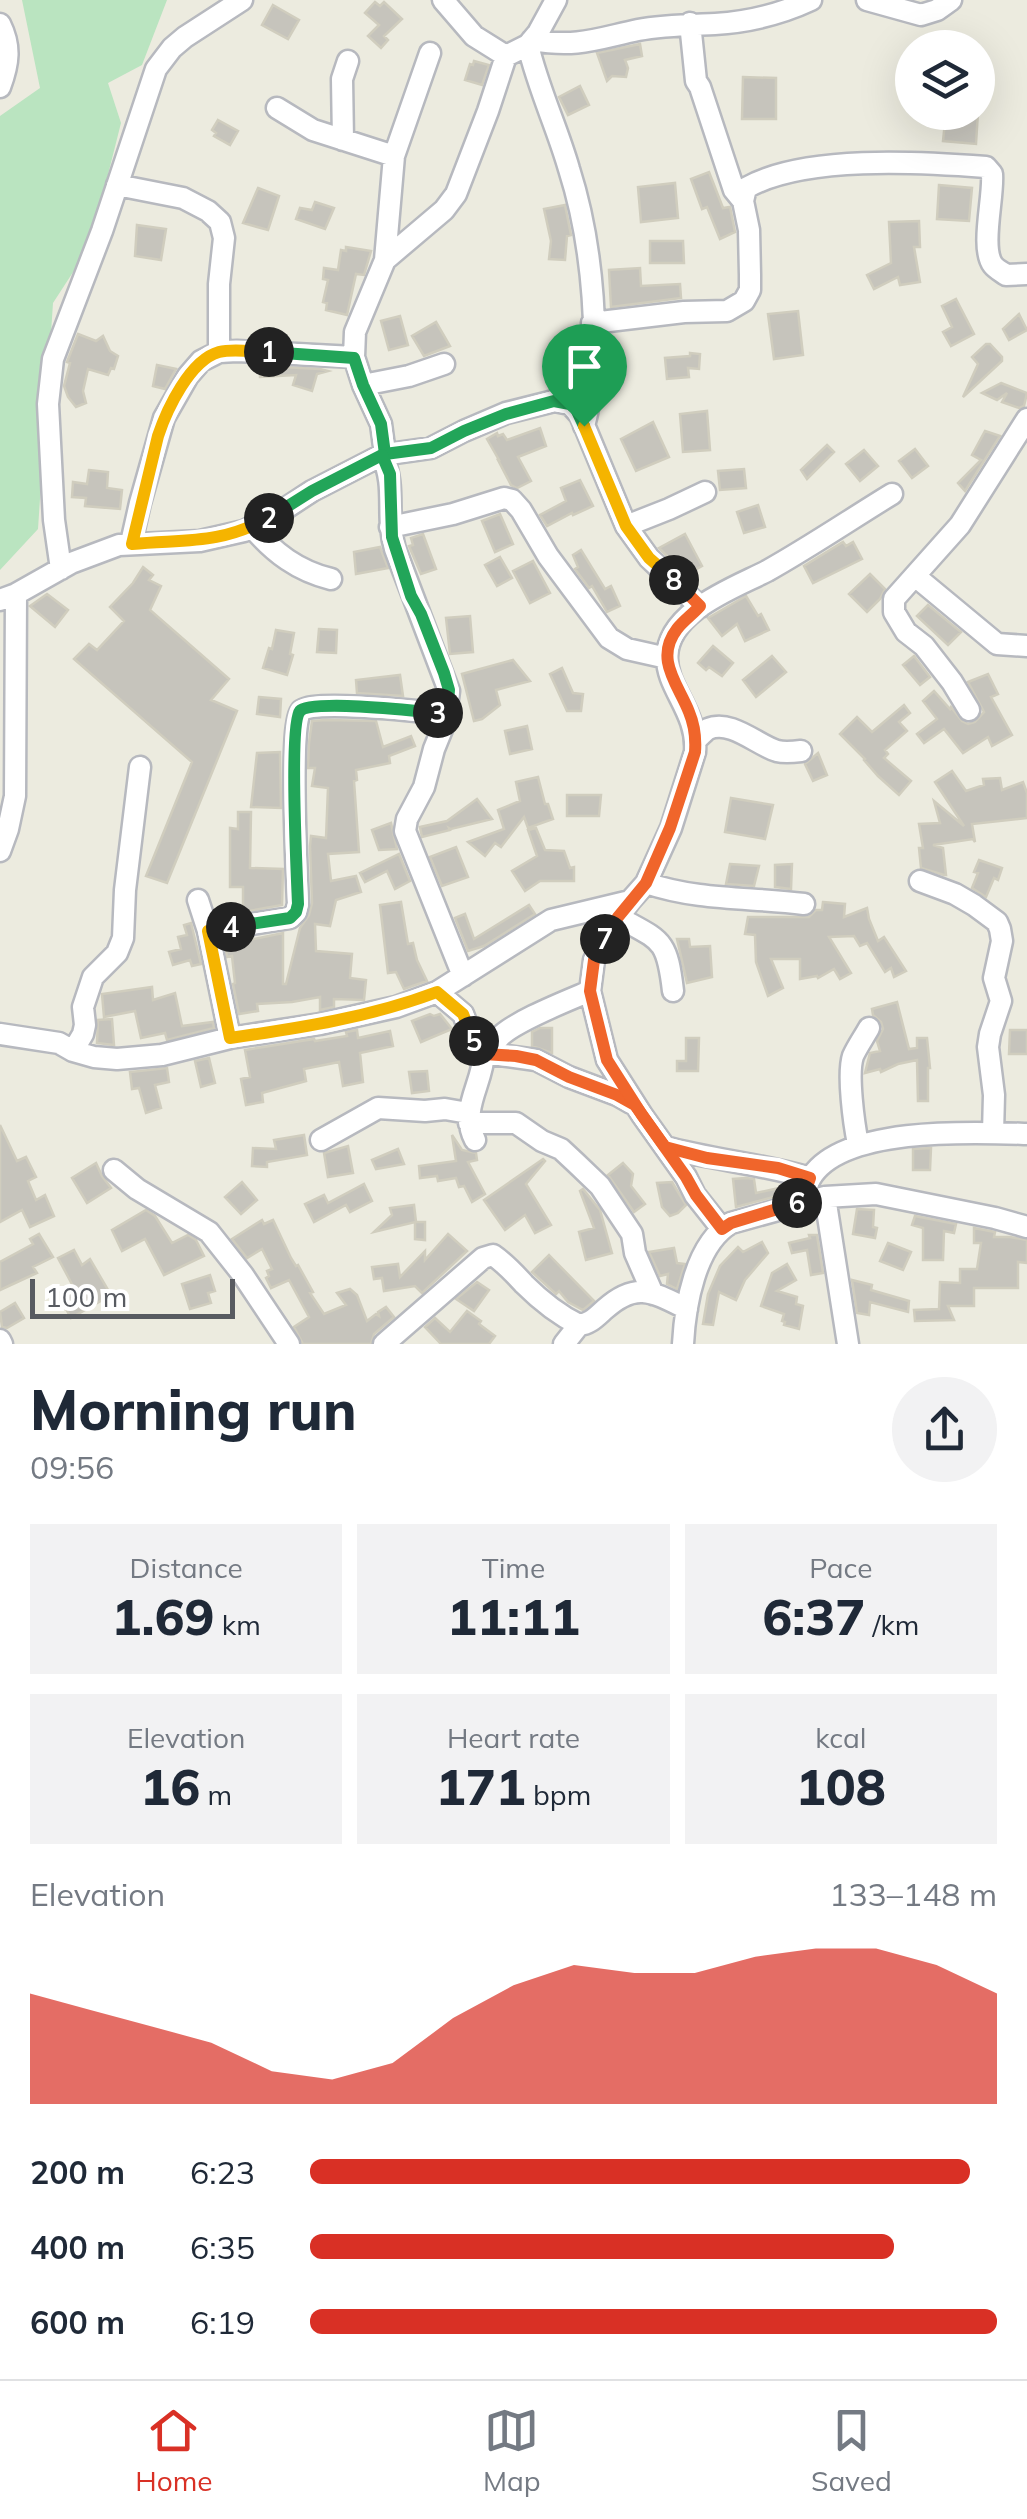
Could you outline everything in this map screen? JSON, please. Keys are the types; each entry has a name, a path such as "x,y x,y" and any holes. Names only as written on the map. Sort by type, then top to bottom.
{"street":[{"path":"61,569 54,520 48,404 52,359 156,69 185,36 242,0"},
{"path":"443,0 474,36 506,56"},
{"path":"386,260 444,210 456,194 506,56 530,43 556,0"},
{"path":"530,43 580,44 639,30 744,21 784,12 811,0"},
{"path":"866,0 921,15 951,0"},
{"path":"690,24 696,81 734,190 743,201"},
{"path":"0,86 9,55 1,29"},
{"path":"530,43 539,86 570,170 590,268 592,389 584,426"},
{"path":"430,53 394,156 386,260 355,332 354,358 381,424 390,474 390,527 395,549 449,690 447,714 424,787 405,831 462,976"},
{"path":"344,140 342,79 348,61"},
{"path":"277,108 312,130 394,156"},
{"path":"592,323 727,311 744,301 750,290 749,230 743,201 746,188 761,179 817,167 928,162 986,167 992,174 993,188 985,247 992,264 1006,275 1027,274"},
{"path":"116,185 183,198 220,222 224,238 219,352"},
{"path":"132,544 164,418 201,361 219,352 354,358"},
{"path":"363,385 444,364"},
{"path":"0,851 15,796 8,597 119,544 200,541 252,527 384,454 431,448 506,414 554,401 576,409 626,526 649,558 700,606"},
{"path":"969,710 924,646 906,632 894,612 894,599 960,525 1027,420"},
{"path":"626,526 705,492"},
{"path":"722,1229 607,1060 590,991 594,960 624,909 646,883 670,828 695,752 689,712 674,684 667,658 676,629 718,593 766,572 892,494"},
{"path":"390,527 504,498 512,500 548,556 610,638 627,649 667,658"},
{"path":"252,527 296,566 331,579"},
{"path":"915,576 997,644 1027,646"},
{"path":"208,931 290,918 296,912 295,775 298,715 302,709 334,706 447,714"},
{"path":"696,740 708,730 718,728 754,738 773,750 801,751"},
{"path":"73,1051 83,1034 83,1007 93,977 118,952 123,938 140,767"},
{"path":"920,881 956,894 998,922 1002,941 994,978 1001,1001 988,1047 994,1132"},
{"path":"646,883 695,896 804,904"},
{"path":"198,900 230,1038"},
{"path":"0,1034 58,1043 73,1051 117,1060 320,1024 396,1007 437,992 551,920 624,909 662,944 673,991"},
{"path":"471,1125 487,1054 497,1040 535,1015 590,991"},
{"path":"437,992 463,1014 475,1045 487,1054 536,1060 635,1105"},
{"path":"858,1144 852,1068 869,1028"},
{"path":"321,1140 378,1108 425,1112 445,1109 471,1125 516,1123 560,1149 600,1186 632,1234 642,1272 654,1294"},
{"path":"802,1201 810,1178 826,1162 858,1144 910,1136 1027,1134"},
{"path":"665,1147 707,1158 778,1168 810,1178"},
{"path":"114,1170 137,1189 209,1232 244,1274 289,1344"},
{"path":"683,1344 691,1286 698,1267 712,1241 731,1223 825,1196 876,1194 1027,1227"},
{"path":"825,1196 848,1344"},
{"path":"384,1344 483,1258 493,1255 548,1306 578,1326"},
{"path":"564,1344 578,1326 589,1324 630,1292 654,1294 687,1309"}],"green space":[{"path":"22,0 167,0 142,65 108,83 121,123 90,246 53,303 38,529 0,570 0,116 40,88"}],"building":[{"path":"375,2 380,6 384,2 402,19 384,36 388,40 381,48 368,36 379,25 365,13"},
{"path":"273,5 299,20 288,39 262,25"},
{"path":"640,44 642,56 625,60 626,77 612,76 607,81 597,53"},
{"path":"474,61 489,65 482,85 465,80"},
{"path":"743,77 776,78 776,119 742,119"},
{"path":"580,86 589,105 568,115 559,97"},
{"path":"218,120 238,131 230,145 214,136 212,130"},
{"path":"944,130 977,130 976,144 943,141"},
{"path":"709,172 723,208 730,207 735,232 720,239 707,207 702,209 691,179"},
{"path":"675,183 678,218 641,222 638,187"},
{"path":"939,185 972,188 969,221 937,219"},
{"path":"258,188 279,196 268,230 243,223"},
{"path":"315,202 334,208 325,229 296,219 300,208 312,210"},
{"path":"565,205 571,235 567,236 565,260 549,259 551,241 544,209"},
{"path":"919,221 920,247 914,247 920,282 900,285 898,277 874,289 867,275 891,263 889,222"},
{"path":"137,225 166,229 161,260 135,256"},
{"path":"650,241 683,241 684,263 650,263"},
{"path":"346,247 371,251 364,275 356,274 347,315 326,310 327,303 323,302 328,280 323,279 324,268 338,270 341,250 346,251"},
{"path":"640,268 641,286 680,284 681,298 611,307 609,270"},
{"path":"956,299 974,334 951,346 943,332 952,327 942,306"},
{"path":"798,311 803,355 774,359 768,314"},
{"path":"1019,314 1027,330 1009,340 1003,329"},
{"path":"400,316 408,345 389,350 381,321"},
{"path":"436,322 450,346 424,356 412,336"},
{"path":"78,334 96,341 103,336 110,351 118,356 108,375 88,369 83,391 86,403 76,407 64,386 70,363 67,362"},
{"path":"986,344 1002,361 963,397 978,364 972,357"},
{"path":"700,354 699,369 688,368 689,377 667,379 665,358"},
{"path":"157,365 176,369 165,389 153,386"},
{"path":"260,366 328,371 317,374 312,391 293,385 296,375 260,377"},
{"path":"1001,383 1027,393 1024,406 1002,402 1007,393 997,400 982,393"},
{"path":"707,411 710,450 683,452 680,414"},
{"path":"653,422 669,457 636,471 621,439"},
{"path":"540,428 546,446 518,457 531,481 517,488 511,485 487,439 497,433 507,440"},
{"path":"985,431 1000,436 965,491 958,483 981,460 972,455"},
{"path":"827,445 834,452 807,479 801,470"},
{"path":"915,449 928,466 912,478 899,461"},
{"path":"864,450 878,466 860,481 846,464"},
{"path":"744,469 746,488 720,490 718,471"},
{"path":"89,470 108,472 107,488 122,490 120,509 85,506 86,498 72,497 73,482 87,484"},
{"path":"580,480 593,506 547,526 540,515 566,501 561,488"},
{"path":"758,505 765,527 744,533 737,512"},
{"path":"500,514 513,544 495,552 482,521"},
{"path":"423,534 436,569 421,574 409,546 413,545 411,538"},
{"path":"685,534 702,566 686,575 659,548"},
{"path":"843,542 846,546 853,542 862,559 813,583 804,566"},
{"path":"380,547 388,568 356,574 354,552"},
{"path":"581,550 605,589 611,586 620,606 607,612 592,586 589,588 575,569 578,567 573,555"},
{"path":"500,557 512,578 497,586 485,565"},
{"path":"533,561 550,593 530,603 513,571"},
{"path":"143,567 153,575 149,580 161,586 150,610 229,679 211,700 237,711 167,883 146,876 192,762 74,659 89,644 97,650 124,621 110,607"},
{"path":"870,574 885,589 867,612 849,594"},
{"path":"47,594 68,610 55,627 30,606"},
{"path":"746,596 769,630 745,641 737,624 722,636 708,618"},
{"path":"928,605 961,632 948,645 917,616"},
{"path":"470,616 473,652 450,654 446,618"},
{"path":"319,629 337,630 336,653 317,652"},
{"path":"276,630 294,633 287,675 263,668"},
{"path":"713,646 733,663 722,676 698,663"},
{"path":"772,656 786,672 756,697 743,680"},
{"path":"914,656 930,677 920,685 903,665"},
{"path":"513,660 530,681 496,690 500,705 474,721 462,674"},
{"path":"562,668 573,693 583,694 581,711 567,711 550,674"},
{"path":"988,674 998,694 991,697 1012,735 992,746 988,737 963,753 944,729 924,743 917,734 937,719 923,701 934,691 962,721 975,722 984,712 968,682"},
{"path":"400,675 403,696 357,693 356,680"},
{"path":"259,697 281,699 280,717 257,714"},
{"path":"904,705 910,713 899,722 907,731 885,750 888,754 884,758 911,781 899,795 840,734 857,717 872,732"},
{"path":"312,721 376,721 383,747 411,736 415,746 389,756 390,763 356,770 359,852 328,854 331,881 356,876 361,892 336,900 330,926 315,924 316,951 352,954 350,978 366,980 364,1000 334,999 334,1007 320,1010 320,997 257,1004 258,1011 239,1014 232,956 227,957 225,945 283,933 286,984 300,928 309,915 311,836 326,838 328,788 312,786 315,768 308,768 309,743"},
{"path":"527,726 532,749 510,754 505,731"},
{"path":"280,752 281,808 251,807 257,753"},
{"path":"818,753 827,775 813,781 805,764"},
{"path":"952,771 966,791 984,785 983,779 1000,778 1002,790 1023,782 1027,818 972,824 975,842 973,839 933,845 943,848 944,875 921,868 919,824 940,823 934,801 964,826 935,782"},
{"path":"538,777 553,819 528,828 524,817 501,847 495,843 485,856 468,842 504,829 498,810 520,801 516,782"},
{"path":"567,795 601,795 599,816 567,816"},
{"path":"731,798 773,805 765,839 725,832"},
{"path":"477,799 492,819 422,837 420,827 447,821"},
{"path":"238,812 251,812 250,868 283,869 282,905 243,912 243,887 230,887 230,828 238,829"},
{"path":"391,823 397,849 379,850 372,830"},
{"path":"536,828 545,850 564,851 570,868 574,867 574,881 540,881 525,891 512,871 537,856 528,830"},
{"path":"456,847 468,877 442,886 430,857"},
{"path":"399,854 410,881 395,889 387,871 365,882 360,873"},
{"path":"979,860 1002,868 986,897 972,888"},
{"path":"730,864 759,866 754,886 726,884"},
{"path":"792,864 791,889 775,887 775,865"},
{"path":"401,902 408,944 413,943 427,981 404,989 396,972 388,973 380,905"},
{"path":"823,902 845,904 844,917 867,908 878,941 884,937 906,971 894,977 891,968 885,972 867,943 860,946 854,936 829,937 851,973 840,979 834,969 818,978 800,979 800,959 771,959 783,988 768,996 756,962 755,935 745,934 748,917 809,917 822,910"},
{"path":"529,905 535,914 484,946 468,951 455,918 465,914 474,939"},
{"path":"191,923 201,964 192,966 190,960 173,965 169,952 181,949 178,937 187,935 184,925"},
{"path":"677,939 689,939 690,947 710,946 712,977 687,983"},
{"path":"152,987 153,1000 175,993 182,1026 213,1022 214,1028 167,1040 165,1033 141,1038 135,1011 104,1017 102,994"},
{"path":"897,1002 909,1049 917,1048 917,1038 927,1038 928,1101 918,1101 917,1060 865,1073 870,1053 880,1051 877,1041 883,1029 872,1009"},
{"path":"440,1014 452,1029 421,1042 412,1021"},
{"path":"112,1019 114,1045 97,1043 98,1020"},
{"path":"552,1028 552,1053 532,1046 532,1032"},
{"path":"357,1030 358,1038 390,1031 393,1046 360,1053 363,1082 343,1086 339,1062 304,1069 306,1081 262,1093 263,1102 246,1105 241,1079 250,1077 245,1050 347,1036 346,1032"},
{"path":"1010,1030 1027,1030 1027,1054 1009,1054"},
{"path":"686,1038 699,1038 698,1071 677,1071 677,1061 686,1061"},
{"path":"209,1058 215,1083 201,1087 195,1061"},
{"path":"167,1068 169,1082 155,1085 161,1108 146,1113 139,1088 132,1089 130,1072"},
{"path":"427,1071 429,1091 412,1093 409,1072"},
{"path":"0,1125 17,1161 26,1157 36,1177 28,1181 36,1200 45,1195 54,1216 30,1227 22,1210 0,1222"},
{"path":"304,1135 307,1155 267,1162 267,1167 252,1166 253,1148 276,1149 274,1140"},
{"path":"452,1135 462,1150 476,1153 477,1160 468,1162 485,1194 472,1202 456,1178 420,1178 419,1166 456,1161"},
{"path":"348,1146 353,1173 328,1177 324,1153"},
{"path":"931,1148 930,1170 913,1170 913,1149"},
{"path":"398,1149 404,1164 376,1169 372,1160"},
{"path":"543,1159 526,1184 551,1225 535,1233 525,1215 505,1230 484,1200"},
{"path":"96,1163 111,1188 87,1203 72,1178"},
{"path":"623,1163 633,1174 631,1186 645,1204 634,1212 608,1175"},
{"path":"733,1179 754,1179 756,1193 779,1188 781,1195 736,1207"},
{"path":"242,1182 257,1200 241,1214 225,1197"},
{"path":"672,1182 686,1205 670,1216 662,1207 657,1183"},
{"path":"364,1184 372,1201 350,1212 346,1205 314,1222 305,1204 324,1195 328,1203"},
{"path":"583,1189 600,1210 612,1253 586,1260 579,1232 594,1228 580,1191"},
{"path":"414,1205 416,1222 425,1222 425,1240 415,1239 415,1222 374,1232 392,1215 390,1208"},
{"path":"857,1209 874,1210 875,1238 853,1234"},
{"path":"146,1210 155,1216 172,1243 188,1235 196,1240 204,1256 164,1275 145,1239 122,1251 112,1230"},
{"path":"915,1216 956,1224 954,1233 944,1231 943,1260 923,1260 923,1228 912,1225"},
{"path":"262,1220 264,1224 273,1220 324,1314 346,1305 337,1293 350,1289 357,1295 367,1321 379,1316 378,1312 386,1307 394,1317 374,1334 371,1344 303,1344 294,1327 309,1317 289,1280 271,1288 266,1278 267,1271 272,1269 262,1249 247,1258 232,1239"},
{"path":"974,1228 995,1232 994,1237 1027,1240 1027,1263 1018,1262 1018,1288 974,1288 974,1306 948,1306 954,1320 915,1321 914,1310 939,1309 940,1282 960,1283 960,1269 977,1269 981,1243 974,1243"},
{"path":"39,1234 53,1257 33,1267 37,1273 0,1290 0,1262 33,1244 30,1239"},
{"path":"448,1234 467,1251 422,1293 415,1286 384,1291 382,1278 374,1279 372,1267 398,1264 400,1277 425,1251 425,1260"},
{"path":"809,1235 817,1235 823,1273 811,1275 807,1250 792,1253 789,1243 810,1238"},
{"path":"762,1242 768,1253 745,1280 736,1300 719,1292 713,1325 703,1324 708,1294 720,1266 738,1247 743,1252"},
{"path":"888,1243 911,1252 903,1270 880,1261"},
{"path":"674,1248 677,1263 685,1264 677,1289 667,1284 668,1274 660,1276 649,1252"},
{"path":"74,1250 82,1265 90,1259 111,1295 71,1318 59,1296 74,1288 58,1258"},
{"path":"549,1255 594,1301 583,1310 568,1302 559,1291 556,1294 532,1272"},
{"path":"787,1264 796,1280 777,1291 797,1297 796,1304 803,1306 799,1329 784,1325 784,1314 761,1306 772,1273"},
{"path":"210,1275 215,1291 208,1293 211,1303 190,1309 182,1284"},
{"path":"852,1280 909,1301 908,1312 870,1302 869,1315 857,1313"},
{"path":"477,1282 489,1290 474,1311 456,1299"},
{"path":"15,1303 24,1318 2,1327 0,1312"},
{"path":"467,1311 495,1336 489,1344 441,1344 425,1327 435,1318 450,1332"}],"route":[{"path":"584,426 576,409 554,401 506,414 431,448 385,454 381,424 354,358 219,352 201,361 188,376 164,418 132,544 200,541 244,531 382,455 390,474 390,527 395,549 449,690 447,714 312,706 298,715 294,805 296,912 290,918 208,931 230,1038 320,1024 396,1007 437,992 463,1014 478,1050 536,1060 617,1095 635,1105 642,1115 665,1147 707,1158 778,1168 810,1178 802,1201 722,1229 696,1195 686,1177 680,1170 665,1147 618,1080 607,1060 590,991 594,960 618,917 646,883 670,828 693,758 696,740 689,712 674,684 667,655 676,629 700,606 649,558 626,526 584,426"}]}
